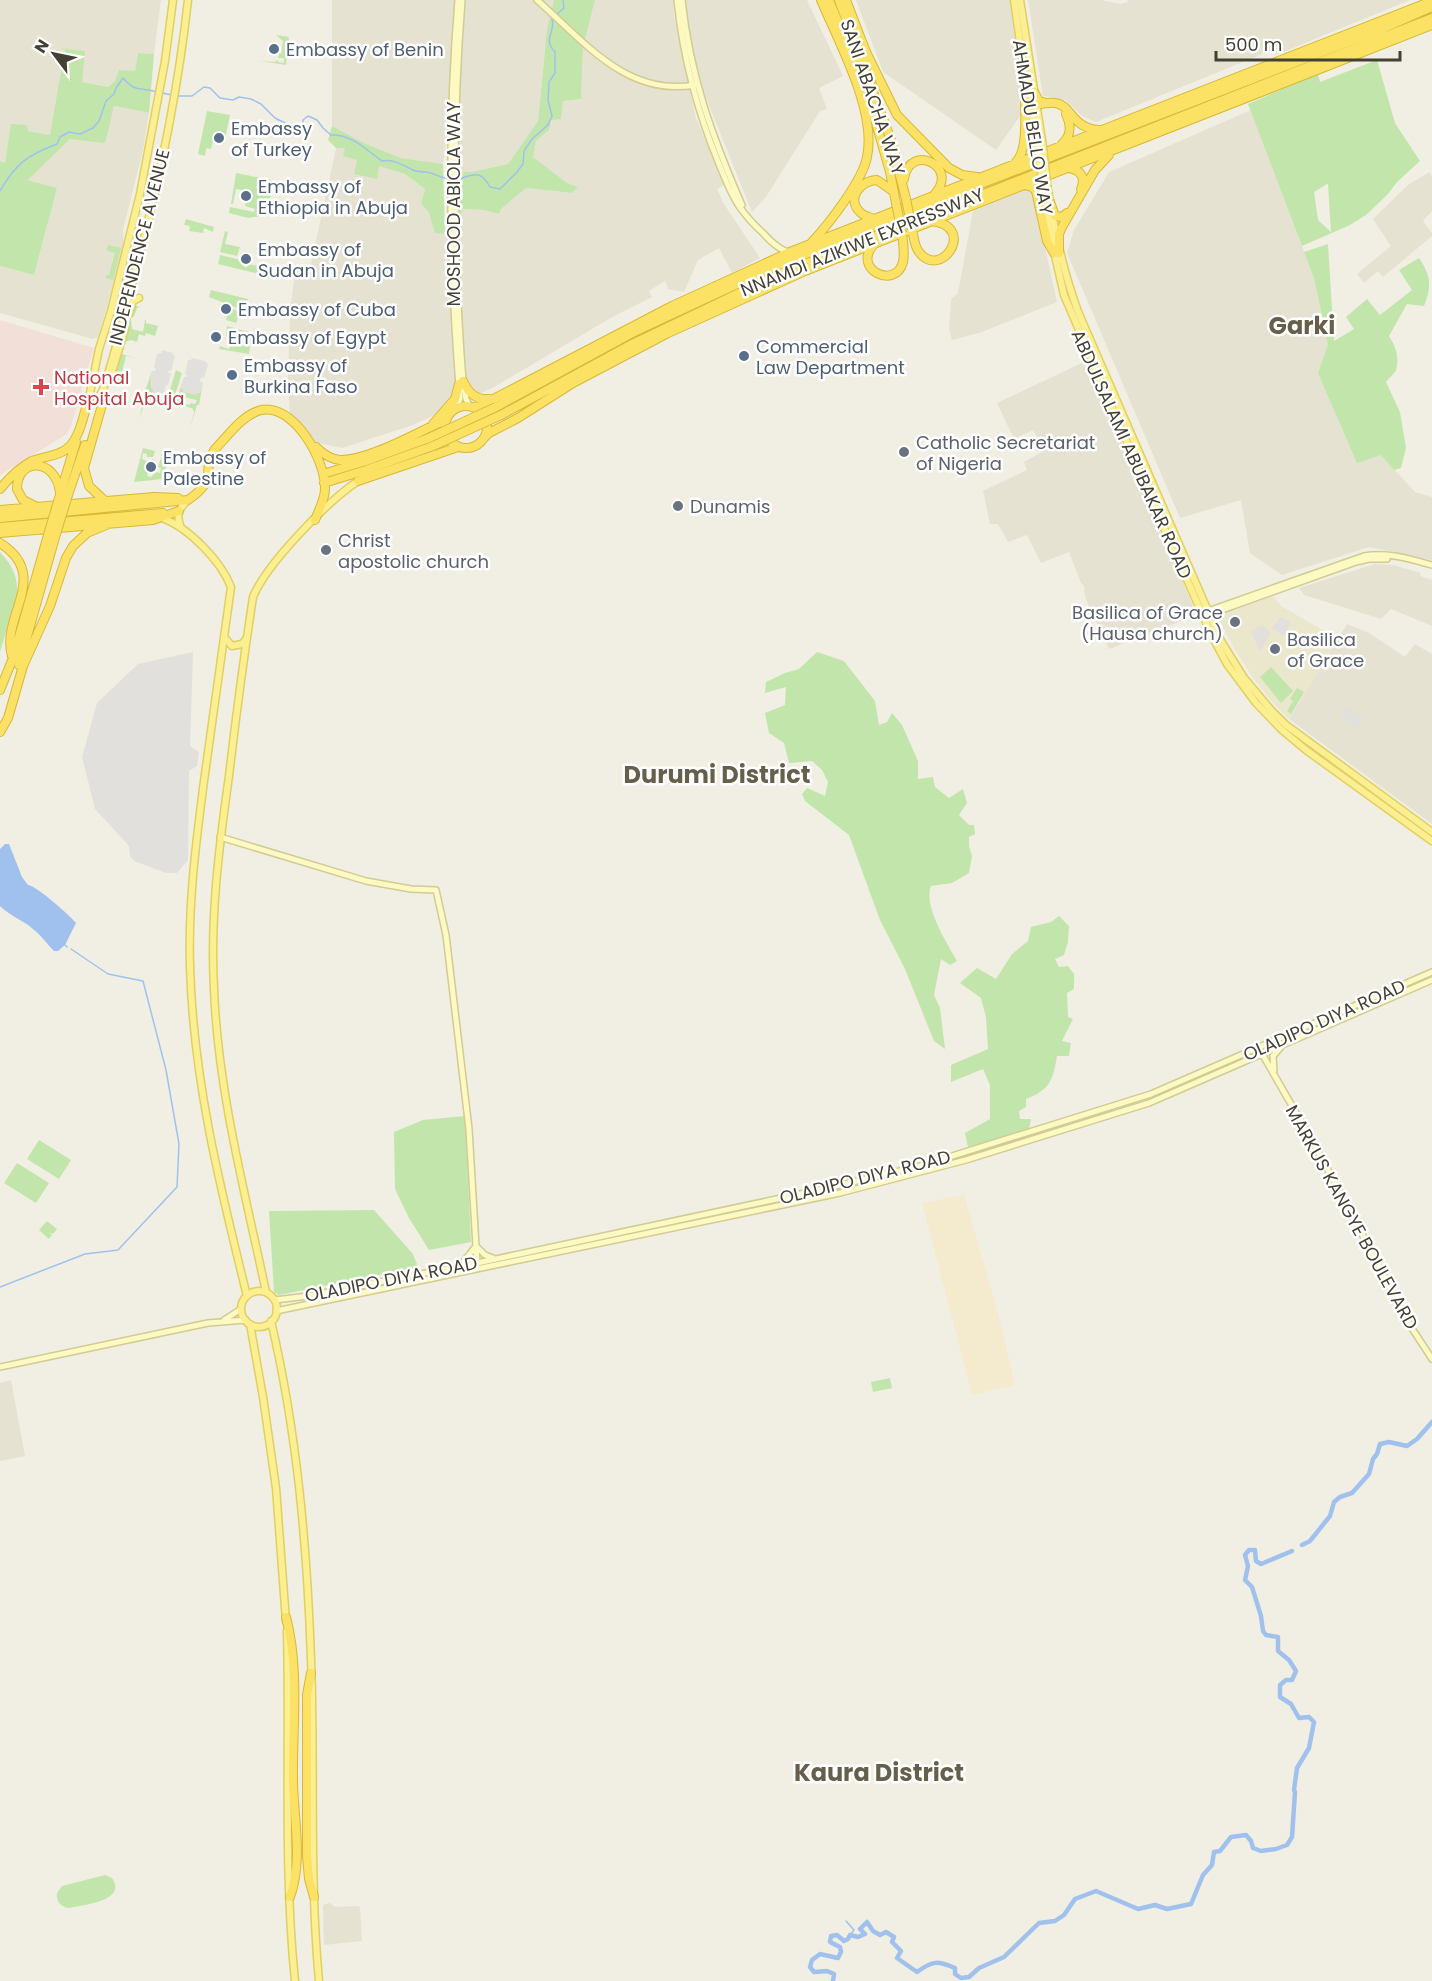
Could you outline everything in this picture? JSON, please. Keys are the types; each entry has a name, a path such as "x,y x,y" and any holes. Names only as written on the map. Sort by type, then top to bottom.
{"highway":[{"path":"809,245 834,215 861,173 870,142 866,111 821,0"},
{"name":"SANI ABACHA WAY","path":"829,0 868,95 890,172 904,247 902,264 896,273 878,274 870,268 868,254 876,242"},
{"name":"SANI ABACHA WAY","path":"839,0 891,140 903,183 915,244 920,254 931,259 945,257 953,245 953,235 950,229 943,224 926,219"},
{"path":"846,0 866,52 894,111 949,168 962,175 978,178"},
{"name":"NNAMDI AZIKIWE EXPRESSWAY","path":"471,407 478,407 672,306 790,252 1377,31 1412,14 1432,1"},
{"path":"1412,14 1432,8"},
{"path":"1412,14 1424,24"},
{"name":"NNAMDI AZIKIWE EXPRESSWAY","path":"324,478 334,471 431,442 636,331 774,267 978,178 1176,101 1412,14"},
{"path":"848,22 866,52"},
{"name":"NNAMDI AZIKIWE EXPRESSWAY","path":"324,478 366,470 501,415 598,361 777,275 926,219 1185,114 1424,24"},
{"name":"NNAMDI AZIKIWE EXPRESSWAY","path":"484,438 573,383 694,321 789,278 926,219 956,210 1120,148 1424,24"},
{"path":"843,35 849,65"},
{"path":"1010,166 1018,161 1022,153 1026,117 1023,98 1024,73"},
{"path":"1176,101 1221,91"},
{"path":"1034,92 1039,100 1047,104"},
{"path":"1034,106 1061,105 1076,122 1083,126 1106,129"},
{"path":"1038,115 1042,108 1053,106 1062,110 1068,117 1070,125 1068,137 1055,148"},
{"path":"1148,136 1185,114"},
{"path":"1056,253 1059,234 1098,166 1107,156 1120,148"},
{"path":"903,183 904,174 916,161 928,161 936,165 941,174 940,187 933,199"},
{"path":"1050,202 1055,216 1062,217 1083,184 1083,178 1078,171 1065,169"},
{"path":"874,219 863,215 858,209 854,200 858,188 867,181 877,180 894,192"},
{"path":"1018,187 1029,185 1036,191 1048,244 1056,253"},
{"path":"1053,224 1062,222 1068,216"},
{"path":"636,331 672,306"},
{"path":"670,325 694,321"},
{"path":"567,361 604,348"},
{"path":"573,383 598,361"},
{"path":"428,428 455,399 461,382 473,396 481,399 492,398"},
{"path":"102,393 102,405 84,468 89,486 105,501"},
{"name":"INDEPENDENCE AVENUE","path":"63,494 102,393"},
{"path":"0,489 26,464 59,453 71,445 77,435 89,398"},
{"name":"INDEPENDENCE AVENUE","path":"0,732 89,398"},
{"path":"334,471 361,456 441,422 457,408 471,407 481,413 486,422 484,438 475,446 458,447 450,442 446,434 445,425 448,416"},
{"path":"0,518 188,500 205,485 209,475 210,460 215,449 242,421 256,412 271,410 284,416 312,444 332,459 340,460 361,456"},
{"path":"312,444 321,463 325,489 315,520"},
{"path":"358,481 458,447"},
{"path":"46,507 29,504 20,497 17,486 22,472 36,466 47,468 58,479 63,494"},
{"path":"0,510 164,496 188,500"},
{"path":"153,520 179,511"},
{"path":"0,526 179,511"},
{"path":"0,533 162,518"},
{"path":"0,732 8,718 24,662 50,606 66,558 81,537 111,523"},
{"name":"INDEPENDENCE AVENUE","path":"0,690 13,658 52,535"},
{"path":"0,543 17,560 24,576 24,589 10,638 13,658"},
{"path":"286,1617 293,1651 297,1867 290,1897"},
{"path":"311,1673 307,1695 307,1856 309,1879 314,1897"},
{"path":"294,1710 302,1713 308,1709"},
{"path":"294,1802 300,1798 308,1801"}],"main road":[{"name":"INDEPENDENCE AVENUE","path":"89,398 100,346 140,194 162,79 173,0"},
{"name":"INDEPENDENCE AVENUE","path":"102,393 150,216 177,80 188,0"},
{"name":"MOSHOOD ABIOLA WAY","path":"457,408 461,382 452,170 453,75 460,0"},
{"path":"537,0 608,58 636,77 662,84 694,83"},
{"path":"543,0 548,7"},
{"path":"680,0 694,83 715,144 744,212 774,244 783,251 790,252"},
{"name":"AHMADU BELLO WAY","path":"1014,0 1024,73 1038,115 1040,146"},
{"name":"AHMADU BELLO WAY","path":"1020,0 1056,253"},
{"name":"AHMADU BELLO WAY","path":"1045,185 1050,202 1056,253"},
{"path":"774,244 777,251 775,259"},
{"name":"ABDULSALAMI ABUBAKAR ROAD","path":"1056,253 1061,287 1077,327 1227,664 1243,688 1268,717 1306,750 1432,841"},
{"path":"102,393 111,376 134,301 139,298"},
{"path":"120,332 127,320"},
{"name":"MOSHOOD ABIOLA WAY","path":"461,382 465,399 471,407"},
{"path":"0,1367 222,1321 248,1322 261,1326 271,1321 276,1311 275,1300 266,1292 235,1147 216,1028 213,933 220,837 253,597 264,575 338,497 358,481"},
{"path":"182,528 177,517 188,500"},
{"path":"162,518 182,528 218,564 231,587 194,863 190,965 194,1037 204,1110 247,1296"},
{"path":"1206,614 1369,559 1401,560 1432,567"},
{"name":"ABDULSALAMI ABUBAKAR ROAD","path":"1206,614 1233,663 1276,715 1432,832"},
{"path":"224,636 228,643 235,646 242,644 247,637"},
{"path":"220,837 366,881 411,889 436,890 446,935 469,1130 477,1263"},
{"name":"OLADIPO DIYA ROAD","path":"275,1300 308,1296 477,1263 917,1167 1129,1102 1263,1050 1432,972"},
{"name":"OLADIPO DIYA ROAD","path":"276,1311 620,1240 893,1180 966,1160 1149,1103 1240,1063 1263,1050 1289,1042 1432,980"},
{"path":"1273,1072 1274,1054 1289,1042"},
{"name":"MARKUS KANGYE BOULEVARD","path":"1263,1050 1413,1330 1432,1359"},
{"path":"1240,1063 1257,1060 1265,1063 1273,1072"},
{"path":"476,1246 485,1255 495,1258"},
{"path":"461,1265 476,1246"},
{"path":"266,1292 255,1291 247,1296 241,1309 248,1322 263,1397 276,1488 286,1617 288,1701 286,1761 295,1981"},
{"path":"222,1321 241,1309"},
{"path":"271,1321 288,1404 301,1497 306,1563 311,1673 314,1897 319,1981"}],"shaded area":[{"path":"0,0 161,0 154,54 138,53 135,72 115,81 108,87 82,82 50,135 27,131 27,126 12,125 5,163 0,161"},
{"path":"332,0 455,0 443,164 401,158 364,143 332,126"},
{"path":"465,0 554,0 547,29 538,121 508,164 471,172 458,171 459,93"},
{"path":"595,0 673,0 674,16 696,118 724,185 717,189 724,204 760,258 732,273 719,248 698,260 684,292 668,289 665,281 649,291 652,297 614,316 494,387 413,425 342,448 303,440 290,416 288,376 290,312 295,273 311,264 336,148 345,148 358,160 354,174 379,166 405,174 425,189 421,203 429,213 436,233 461,234 462,209 484,210 499,214 501,209 526,188 572,193 578,187 567,183 532,157 536,141 549,130 551,120 563,101 581,99 583,47"},
{"path":"685,0 807,0 843,76 819,88 827,109 820,111 766,197 752,212 706,98 693,54"},
{"path":"856,0 1010,0 1018,48 1016,61 1023,112 996,150 883,72"},
{"path":"1028,0 1101,0 1119,4 1128,2 1127,0 1410,0 1276,55 1272,50 1096,122 1082,116 1065,100 1043,96"},
{"path":"114,106 149,113 143,150 123,230 124,248 98,337 93,339 0,313 0,266 34,275 57,188 28,180 70,139"},
{"path":"1251,110 1314,278 1328,345 1381,455 1415,492 1432,497 1432,560 1369,547 1282,575 1250,553 1241,500 1180,518 1067,253 1074,230 1109,172"},
{"path":"1430,172 1432,211 1423,221 1432,236 1383,277 1378,271 1364,283 1357,274 1391,246 1373,219 1409,184"},
{"path":"1026,188 1033,193 1057,302 982,332 952,340 949,329 951,299 958,293 973,211"},
{"name":"National Hospital Abuja","path":"0,320 94,348 67,434 0,475"},
{"path":"162,350 173,353 175,356 171,371 169,370 168,373 171,373 163,398 153,396 150,380 152,371 156,368 154,367 157,354 162,353"},
{"path":"192,358 208,364 204,378 201,377 200,381 203,383 200,393 197,392 196,395 183,392 184,389 181,388 184,377 187,377 185,374 188,360"},
{"path":"1086,361 1197,615 1109,649 1088,604 1084,586 1069,552 1041,563 1027,535 1008,542 998,524 990,524 983,491 1027,470 1024,462 1045,450 1033,430 1014,439 997,403"},
{"path":"1375,564 1393,565 1421,573 1420,576 1432,580 1432,626 1391,609 1381,619 1304,595 1299,588"},
{"path":"1271,597 1275,598 1281,606 1338,639 1289,719 1253,678 1220,621 1222,614"},
{"path":"1280,617 1291,622 1284,636 1272,628"},
{"path":"1347,624 1369,633 1405,657 1415,644 1432,654 1432,824 1289,719"},
{"path":"1262,625 1271,633 1260,652 1251,631"},
{"path":"193,652 190,746 199,752 197,766 189,771 188,860 177,873 166,873 134,861 130,856 129,846 95,809 82,757 97,703 138,664"},
{"path":"1346,707 1364,718 1358,727 1342,717 1342,712"},
{"path":"964,1195 999,1317 1015,1385 972,1395 922,1203"},
{"path":"11,1380 25,1456 0,1461 0,1383"},
{"path":"329,1903 336,1907 358,1906 360,1908 362,1941 324,1945 323,1905"}],"green space":[{"path":"554,0 595,0 583,47 581,99 563,101 561,119 551,120 549,130 536,141 533,157 567,183 578,187 572,193 526,188 501,209 499,214 484,210 462,209 461,234 457,234 458,171 471,172 508,164 538,121 547,29"},
{"path":"276,35 289,37 286,65 260,61 275,62 278,60 284,63 284,58 278,58 283,41"},
{"path":"65,49 85,51 82,82 108,87 115,81 119,70 135,71 138,53 154,54 149,113 114,106 105,143 70,139 28,180 57,188 34,275 0,266 0,161 5,163 11,124 27,125 28,131 50,135"},
{"path":"1377,60 1395,123 1420,161 1366,215 1350,225 1302,246 1248,104 1318,74 1320,82","holes":["1328,184 1331,232 1318,220 1314,192"]},
{"path":"207,111 230,115 224,144 213,141 211,149 206,148 205,156 198,154"},
{"path":"332,126 364,143 401,158 443,164 445,234 435,233 429,213 421,203 425,189 405,174 379,166 377,179 354,174 357,160 343,156 345,148 336,148 328,140"},
{"path":"236,173 272,180 269,215 248,218 229,213 230,207 254,212 255,209 245,206 247,191 236,189 233,204 231,204"},
{"path":"186,219 214,227 213,232 204,228 203,233 189,231 190,226 184,225"},
{"path":"225,231 228,232 225,244 240,247 237,256 220,252"},
{"path":"1328,244 1334,341 1354,329 1346,317 1367,299 1380,315 1412,290 1399,270 1419,258 1428,276 1429,287 1424,306 1407,304 1389,336 1395,348 1397,361 1396,370 1386,382 1400,412 1406,448 1401,468 1394,470 1381,455 1357,463 1318,373 1328,345 1314,278 1304,252"},
{"path":"108,245 121,248 113,280 106,278 106,275 109,275 115,253 107,251"},
{"path":"220,255 237,259 246,268 249,264 257,266 259,274 218,264"},
{"path":"211,290 248,299 245,311 209,297"},
{"path":"134,305 140,307 131,318 132,329 143,332 145,320 146,323 158,326 155,336 146,333 145,336 139,334 137,342 131,340 125,342 122,354 137,359 126,356 119,384 112,382"},
{"path":"229,307 240,312 236,323 226,320"},
{"path":"227,326 252,333 249,354 219,349 220,346 229,349 230,345 234,346 235,342 231,341 232,338 226,336"},
{"path":"176,370 182,373 175,395 170,393 170,390"},
{"path":"152,371 153,394 163,398 164,395 166,396 165,399 147,397 139,419 145,391"},
{"path":"184,376 181,388 184,389 183,391 200,393 203,383 199,405 197,405 189,432 193,409 176,402 179,399 180,403 189,405 195,404 197,400 178,396"},
{"path":"143,448 155,451 153,457 147,457 147,454 143,453 142,459 149,462 145,466 149,470 147,476 151,477 156,472 160,473 161,468 158,467 161,458 167,459 161,456 162,453 170,456 162,479 134,482"},
{"path":"0,552 13,571 17,594 0,652"},
{"path":"817,652 844,661 875,701 879,725 887,722 892,713 902,725 918,761 918,779 933,777 935,787 949,798 963,789 967,803 959,815 969,825 974,825 975,834 969,837 972,856 969,873 952,883 931,886 929,894 937,924 957,961 950,965 941,959 934,995 940,1008 945,1049 934,1041 905,969 880,920 849,835 805,801 802,794 807,788 825,796 828,782 822,770 812,761 789,763 784,743 769,733 765,713 785,705 786,687 765,693 766,682 799,669"},
{"path":"1271,667 1293,691 1281,703 1260,677"},
{"path":"1297,688 1304,692 1291,714 1287,711 1293,701 1290,699"},
{"path":"1059,916 1069,926 1068,942 1064,955 1055,959 1059,967 1068,966 1074,974 1074,989 1067,993 1068,1017 1073,1019 1062,1041 1071,1043 1069,1056 1057,1056 1049,1083 1040,1092 1026,1099 1026,1107 1019,1111 1020,1119 1031,1119 1029,1129 968,1147 965,1133 990,1119 990,1085 983,1069 951,1082 951,1065 988,1049 986,1017 981,998 960,983 977,968 996,979 1012,954 1028,941 1031,927 1051,922"},
{"path":"465,1116 471,1242 429,1250 409,1218 395,1189 394,1132 423,1120"},
{"path":"39,1140 71,1160 59,1179 27,1159"},
{"path":"17,1163 49,1183 36,1203 4,1183"},
{"path":"374,1210 413,1254 418,1267 279,1295 274,1292 269,1211"},
{"path":"47,1221 57,1229 53,1234 49,1232 52,1235 49,1239 39,1230"},
{"path":"890,1378 892,1388 873,1392 871,1382"},
{"path":"105,1875 112,1878 115,1886 114,1892 109,1897 69,1908 58,1901 57,1893 62,1886"}],"water":[{"path":"5,844 9,844 22,877 28,885 45,895 76,923 65,945 58,951 54,951 36,931 0,906 0,849"}],"waterway":[{"path":"557,14 564,8 563,0"},
{"path":"458,179 477,175 483,178 490,187 500,189 523,164 524,151 532,139 548,125 552,116 548,100 549,82 555,73 555,52 549,39 554,17"},
{"path":"0,191 17,167 30,156 57,144 60,137 69,132 80,134 93,128 99,121 106,101 114,94 123,78 135,88 157,92"},
{"path":"176,96 192,96 204,87 210,88 220,98 251,99 261,104 275,118 293,127 298,136 304,133 306,128 303,126 303,120 308,116 317,120 331,135 339,135 352,140 382,161 394,162 415,171 450,179"},
{"path":"162,93 172,95"},
{"path":"0,1287 85,1254 118,1250 177,1187 179,1144 166,1070 143,981 108,974 71,949"},
{"path":"1302,1545 1310,1541 1330,1516 1334,1502 1352,1493 1369,1474 1380,1444 1389,1442 1407,1446 1417,1439 1432,1422"},
{"path":"833,1981 834,1974 827,1971 814,1972 810,1967 812,1960 820,1954 838,1958 841,1952 840,1947 830,1942 831,1936 837,1935 844,1941 850,1935 858,1937 865,1934 860,1929 867,1922 873,1931 880,1935 886,1932 894,1937 892,1942 901,1951 897,1958 917,1972 927,1965 940,1963 955,1968 955,1974 961,1978 969,1977 979,1968 1004,1957 1039,1923 1055,1921 1064,1915 1075,1899 1096,1891 1138,1909 1155,1905 1167,1909 1191,1904 1203,1875 1212,1865 1214,1852 1220,1851 1231,1837 1246,1835 1253,1848 1261,1851 1287,1845 1292,1837 1297,1768 1309,1748 1314,1722 1309,1717 1299,1718 1291,1704 1280,1697 1280,1685 1286,1680 1292,1680 1296,1671 1289,1660 1278,1651 1278,1637 1266,1635 1263,1631 1252,1587 1245,1580 1248,1566 1245,1555 1249,1550 1255,1550 1256,1561 1261,1564 1292,1551"},
{"path":"846,1921 854,1930 850,1935"}],"place":[{"name":"Embassy of Benin","path":"274,49"},
{"name":"Embassy of Turkey","path":"219,138"},
{"name":"Embassy of Ethiopia in Abuja","path":"246,196"},
{"name":"Embassy of Sudan in Abuja","path":"246,259"},
{"name":"Embassy of Cuba","path":"226,309"},
{"name":"Embassy of Egypt","path":"216,337"},
{"name":"Commercial Law Department","path":"744,356"},
{"name":"Embassy of Burkina Faso","path":"232,375"},
{"name":"National Hospital Abuja","path":"41,387"},
{"name":"Catholic Secretariat of Nigeria","path":"904,452"},
{"name":"Embassy of Palestine","path":"151,467"},
{"name":"Dunamis","path":"678,506"},
{"name":"Christ apostolic church","path":"326,550"},
{"name":"Basilica of Grace (Hausa church)","path":"1235,622"},
{"name":"Basilica of Grace","path":"1275,649"}],"district":[{"name":"Garki","path":"1302,325"},
{"name":"Durumi District","path":"717,774"},
{"name":"Kaura District","path":"879,1772"}]}
